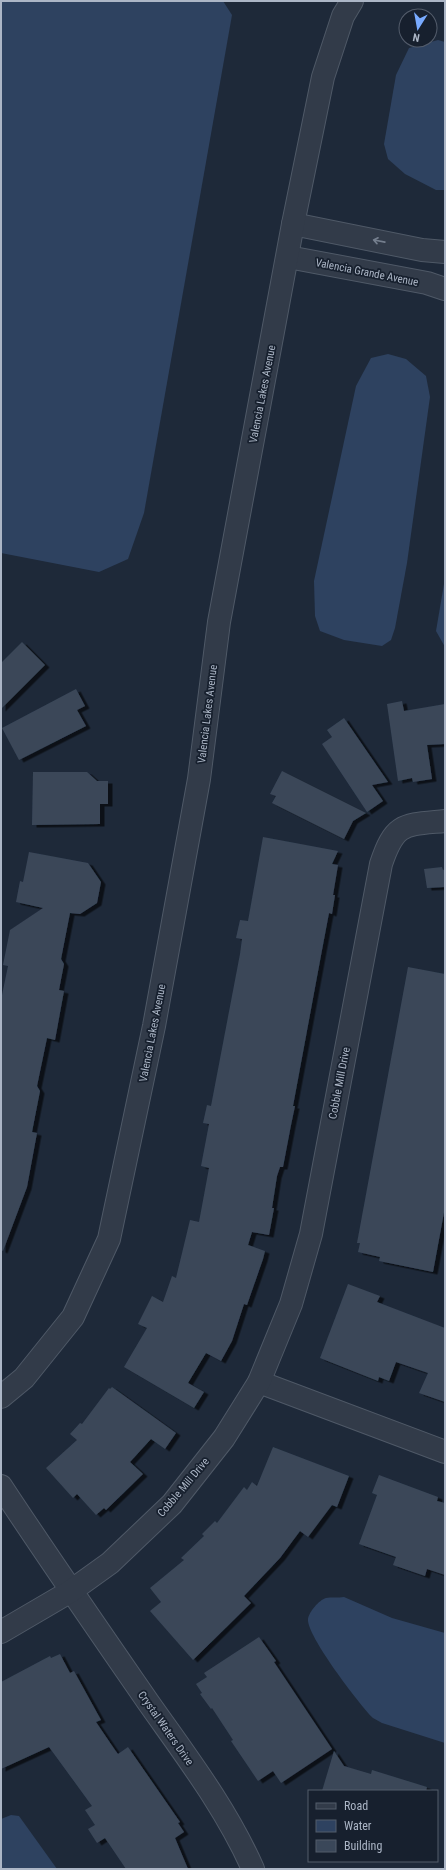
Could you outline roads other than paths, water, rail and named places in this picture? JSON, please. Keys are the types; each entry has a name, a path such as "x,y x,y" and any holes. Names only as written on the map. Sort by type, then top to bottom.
{"street":[{"name":"Valencia Lakes Avenue","path":"1,1397 24,1378 73,1317 109,1239 154,1026 199,779 219,622 293,224 323,77 343,16 352,1"},
{"path":"293,224 407,247 445,252"},
{"path":"407,247 445,259"},
{"name":"Valencia Grande Avenue","path":"288,256 427,283 445,289"},
{"name":"Cobble Mill Drive","path":"71,1591 110,1563 172,1504 224,1438 259,1382 291,1304 311,1234 381,864 388,841 406,825 445,821"},
{"path":"259,1382 445,1452"},
{"name":"Crystal Waters Drive","path":"1,1486 71,1591 220,1805 242,1846 252,1869"},
{"path":"1,1632 71,1591"}],"water":[{"path":"1,1 223,1 232,15 144,513 128,559 99,572 1,553"},
{"path":"438,40 445,42 445,190 436,190 405,174 388,159 384,144 396,75 409,48 438,48"},
{"path":"388,354 406,359 426,376 430,397 407,563 395,628 391,640 382,646 344,640 320,631 315,616 314,581 356,386 371,358"},
{"path":"445,578 445,647 436,631"},
{"path":"344,1597 392,1618 445,1633 445,1743 382,1723 373,1718 335,1670 315,1639 308,1619 312,1610 323,1599"},
{"path":"11,1815 19,1816 57,1869 1,1869 1,1819"}]}
